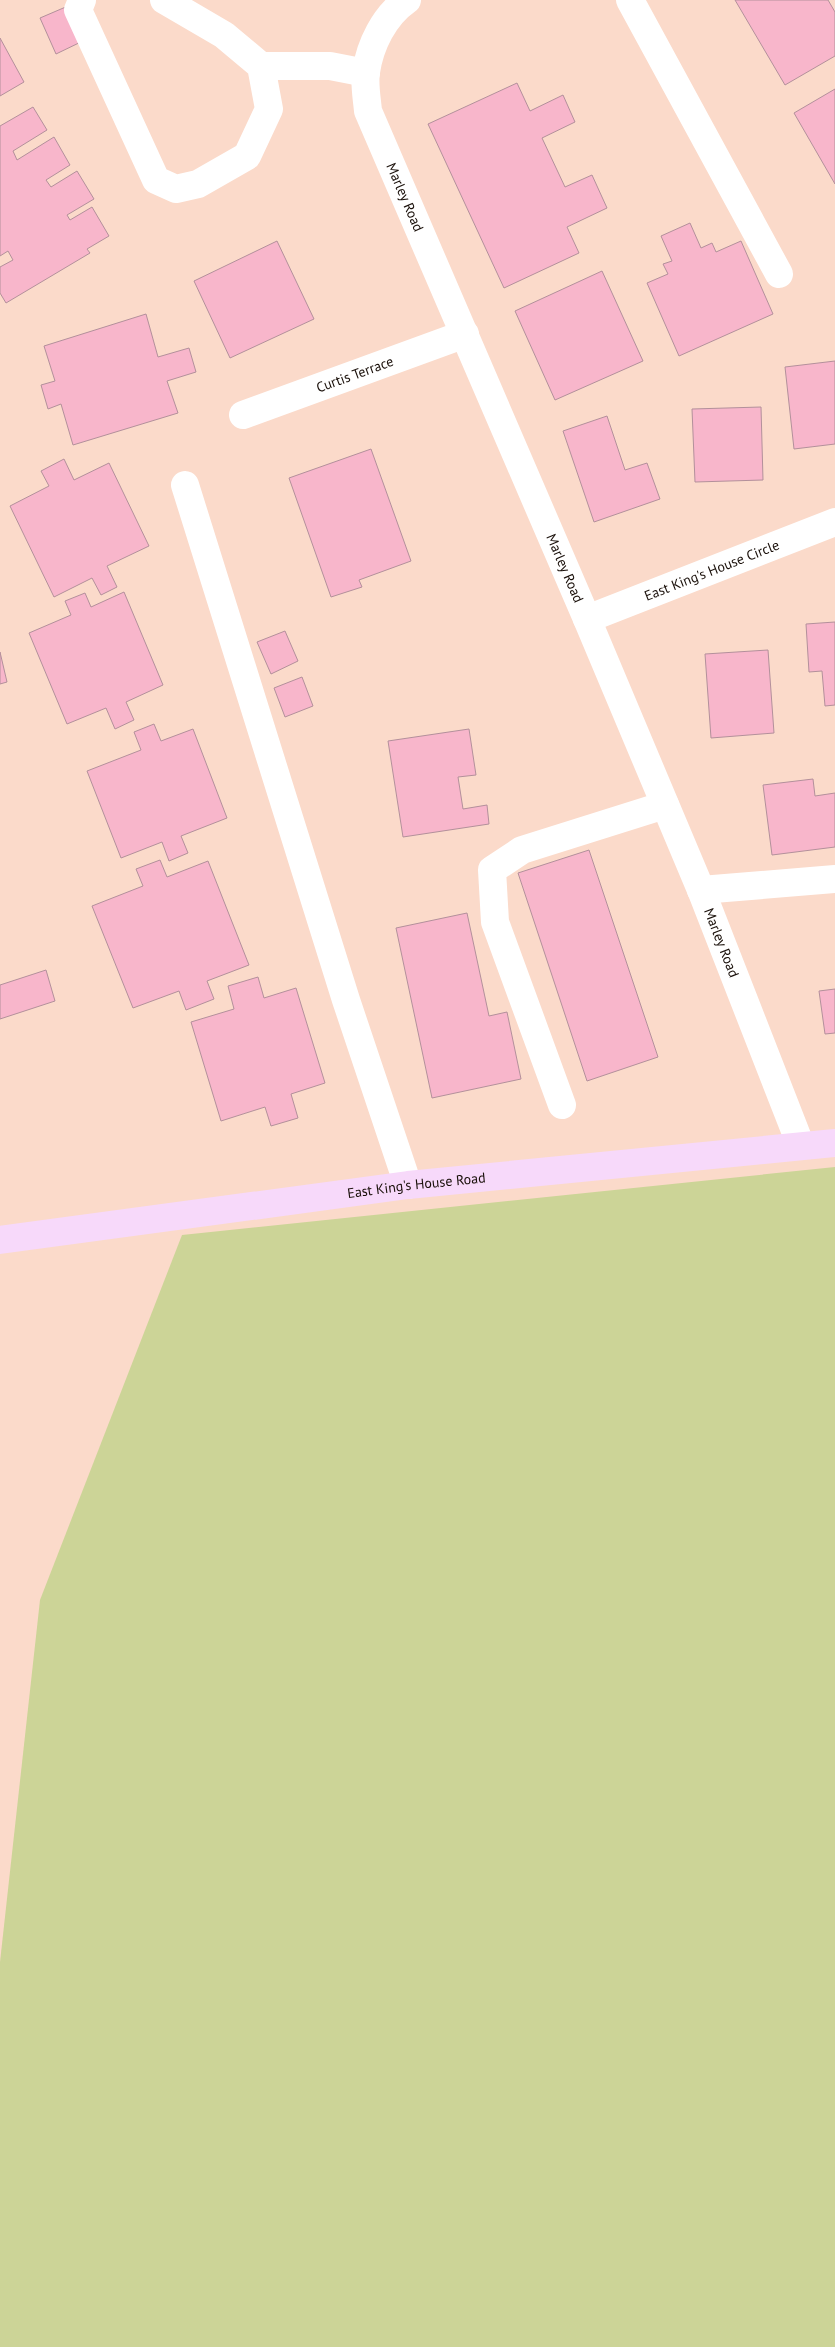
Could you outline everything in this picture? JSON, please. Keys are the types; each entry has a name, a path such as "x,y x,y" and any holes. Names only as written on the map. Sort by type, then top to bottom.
{"main road":[{"name":"East King's House Road","path":"0,1240 408,1185 835,1143"}],"street":[{"path":"82,0 78,10 156,180 176,189 198,184 247,156 269,109 261,66 224,35 164,0"},
{"name":"Marley Road","path":"407,0 397,7 376,38 366,73 368,111 587,619 701,890 801,1146"},
{"path":"630,0 779,274"},
{"path":"261,66 330,66 366,73"},
{"name":"Curtis Terrace","path":"243,415 465,334"},
{"path":"185,485 346,1000 408,1185"},
{"name":"East King's House Circle","path":"587,619 835,522"},
{"path":"562,1105 495,922 492,870 522,850 665,805"},
{"path":"701,890 835,879"}],"green space":[{"path":"835,1167 835,2347 0,2347 0,1962 40,1600 182,1235"}],"building":[{"path":"735,0 828,0 835,12 835,56 785,85"},
{"path":"68,6 85,40 56,54 40,18"},
{"path":"0,38 24,82 0,96"},
{"path":"517,83 530,111 563,95 575,122 542,138 565,187 592,175 607,208 567,227 579,253 504,288 428,124"},
{"path":"835,89 835,184 794,113"},
{"path":"33,107 47,130 13,151 17,160 54,137 70,165 46,180 51,187 77,171 94,199 67,215 70,220 92,207 109,236 87,249 90,253 6,303 0,293 0,267 13,260 8,251 0,256 0,126"},
{"path":"690,223 701,248 712,243 716,252 741,241 773,314 679,356 647,283 668,274 663,264 672,261 661,236"},
{"path":"277,241 314,319 230,358 194,281"},
{"path":"602,271 643,361 555,400 515,311"},
{"path":"146,314 158,357 189,348 196,372 167,381 178,413 73,445 61,404 48,409 41,385 55,381 44,346"},
{"path":"835,361 835,444 794,449 785,367"},
{"path":"761,407 763,480 695,482 692,409"},
{"path":"607,416 625,470 647,463 660,499 594,522 563,431"},
{"path":"371,449 411,561 359,580 362,587 331,597 289,478"},
{"path":"64,459 74,480 109,463 149,546 107,566 117,587 101,595 92,578 54,597 10,506 49,486 41,471"},
{"path":"124,592 163,685 126,702 134,720 115,729 106,708 67,724 29,633 71,615 65,601 85,593 91,607"},
{"path":"835,622 835,705 825,706 822,671 809,672 806,624"},
{"path":"285,631 298,661 271,674 257,642"},
{"path":"768,650 774,733 711,738 705,654"},
{"path":"0,652 7,682 0,684"},
{"path":"302,677 313,706 285,717 274,688"},
{"path":"154,724 161,741 193,729 227,818 181,836 188,853 169,861 162,842 121,858 87,771 141,750 134,732"},
{"path":"469,729 476,775 458,777 463,809 487,805 489,824 403,837 388,741"},
{"path":"813,779 815,796 835,793 835,847 772,855 763,785"},
{"path":"589,850 658,1057 587,1081 518,873"},
{"path":"160,860 167,877 208,861 249,965 207,981 214,999 186,1010 179,991 133,1008 92,906 143,886 136,869"},
{"path":"467,913 489,1016 507,1012 521,1079 432,1098 396,928"},
{"path":"46,970 55,1001 0,1019 0,985"},
{"path":"258,977 264,998 296,988 325,1083 291,1094 298,1118 271,1126 265,1107 221,1121 191,1022 234,1009 228,986"},
{"path":"835,989 835,1033 825,1034 819,991"}]}
